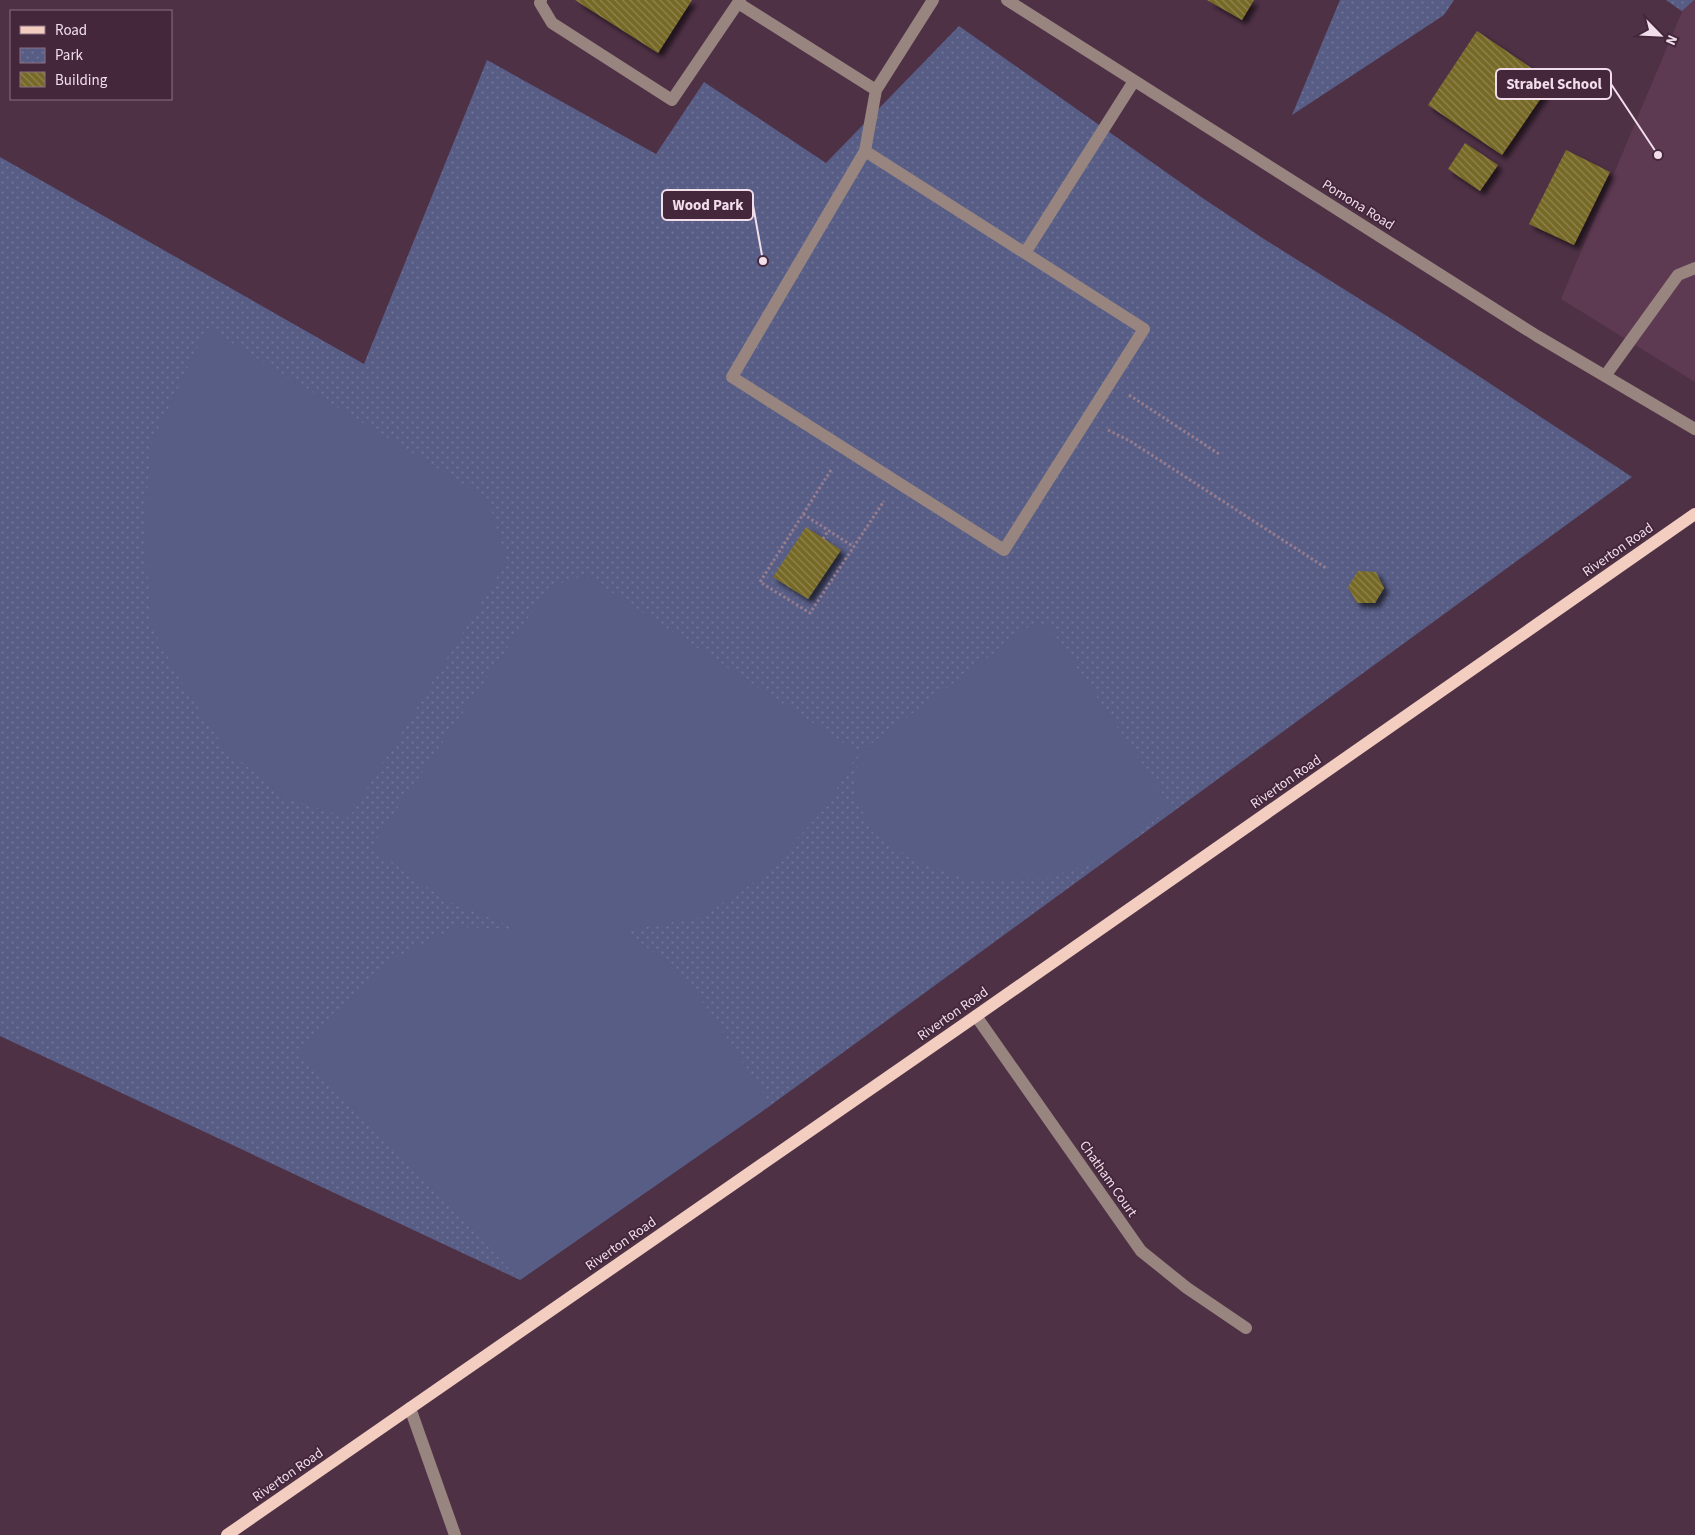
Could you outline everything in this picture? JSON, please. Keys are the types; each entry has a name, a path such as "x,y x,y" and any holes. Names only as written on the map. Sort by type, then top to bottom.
{"main road":[{"name":"Riverton Road","path":"227,1535 976,1016 1695,514"}],"street":[{"path":"541,0 540,3 552,23 672,100 739,1 876,90"},
{"path":"865,151 1144,329 1004,550 732,377 865,151 876,90 933,0"},
{"name":"Pomona Road","path":"1008,0 1537,336 1695,429"},
{"path":"1025,253 1134,81"},
{"path":"1605,376 1678,275 1695,268"},
{"name":"Chatham Court","path":"976,1016 1140,1251 1187,1288 1246,1328"},
{"path":"410,1408 455,1535"}],"path":[{"path":"1110,382 1220,454"},
{"path":"1087,419 1130,441 1326,568"},
{"path":"845,448 760,582 810,613 896,482"},
{"path":"803,514 854,547"},
{"path":"823,539 828,531"}],"shaded area":[{"path":"1666,0 1695,0 1695,382 1561,299 1682,12"}],"green space":[{"path":"1340,0 1454,0 1444,15 1292,115"},
{"path":"1666,0 1694,0 1682,11"},
{"path":"959,26 1204,199 1401,325 1632,477 771,1105 520,1280 0,1036 0,157 364,364 487,60 656,154 704,82 826,163"},
{"path":"207,328 488,499 507,561 349,818 283,797 224,747 177,675 152,627 144,534 151,444"},
{"path":"585,575 859,753 1034,623 1048,625 1171,806 1109,858 1047,878 968,879 914,861 871,831 855,794 858,754 825,808 763,876 702,917 624,931 671,965 706,1006 771,1105 520,1280 298,1049 391,960 456,927 518,929 445,900 371,847 549,587"}],"building":[{"path":"575,0 692,0 658,53"},
{"path":"1207,0 1254,0 1242,20"},
{"path":"1477,31 1552,82 1502,155 1428,105"},
{"path":"1465,143 1498,165 1480,191 1448,169"},
{"path":"1566,150 1610,172 1574,245 1529,224"},
{"path":"806,527 841,550 808,599 773,577"},
{"path":"1358,571 1376,572 1384,588 1375,603 1357,603 1348,587"}],"place":[{"name":"Strabel School","path":"1658,155"},
{"name":"Wood Park","path":"763,261"}]}
